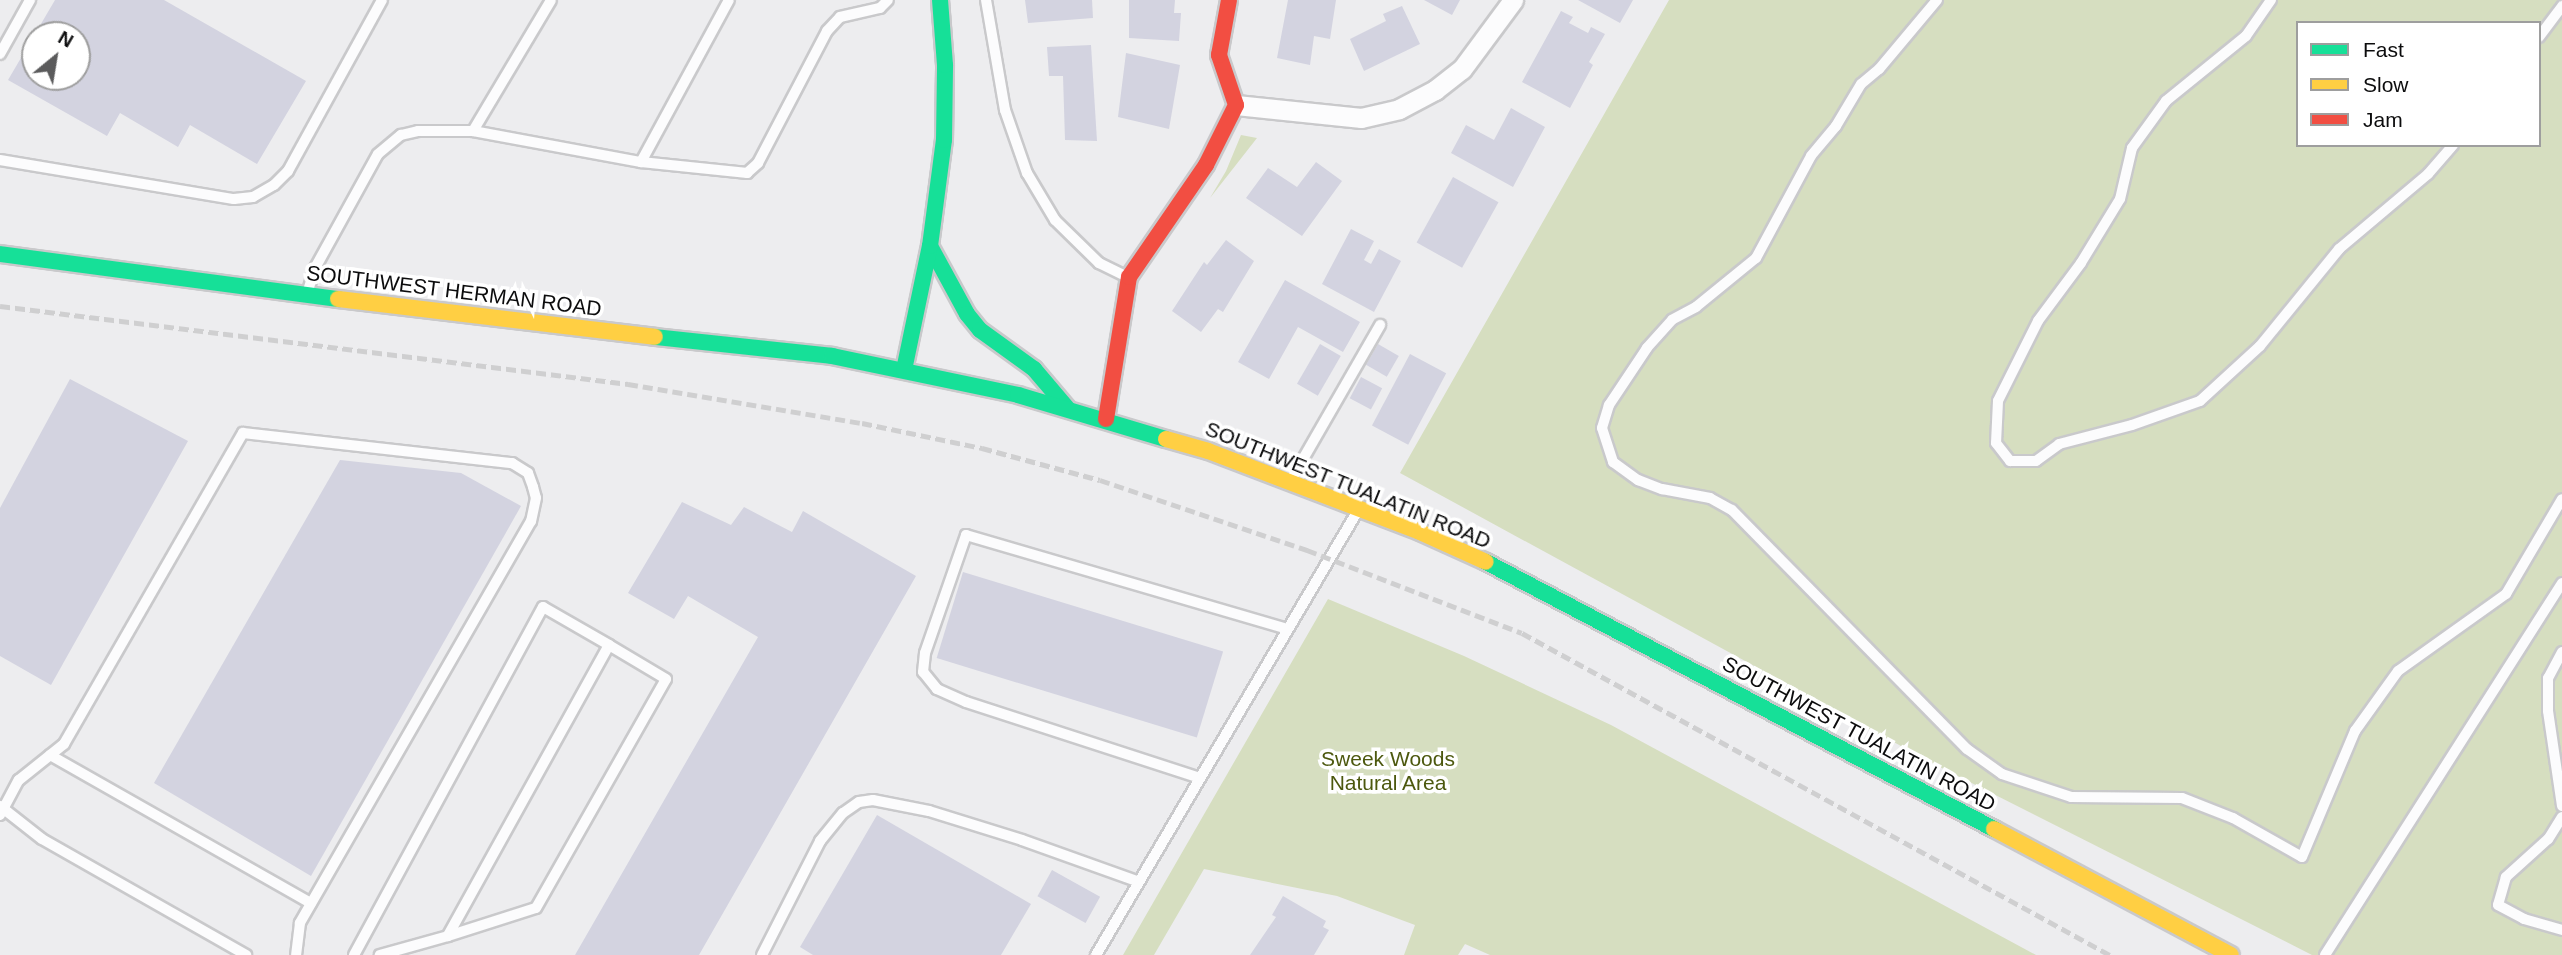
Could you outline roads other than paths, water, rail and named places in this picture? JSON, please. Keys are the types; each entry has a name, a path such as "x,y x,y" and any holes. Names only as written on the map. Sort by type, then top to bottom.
{"main road":[{"path":"904,370 930,246 946,105 940,0"},
{"path":"1106,419 1129,278 1206,166 1236,105 1219,55 1229,0"},
{"path":"930,246 967,314 980,330 1034,369 1068,409"},
{"name":"SOUTHWEST HERMAN ROAD","path":"0,254 449,314 832,356 904,370"},
{"name":"SOUTHWEST TUALATIN ROAD","path":"904,370 1106,419 1290,481 1490,564 1587,612 2231,955"}],"street":[{"path":"1236,105 1360,118 1399,109 1435,90 1462,69 1513,0"}],"lane":[{"path":"0,54 30,0"},
{"path":"473,131 551,0"},
{"path":"641,162 729,0"},
{"path":"307,294 315,268 378,154 401,135 418,131 473,131 641,162 747,173 758,163 827,31 840,16 880,8 888,0"},
{"path":"986,0 1005,110 1027,173 1055,220 1099,263 1129,278"},
{"path":"1937,0 1879,69 1861,84 1836,126 1811,156 1756,258 1696,307 1672,320 1655,338 1625,377 1609,405 1601,428 1612,462 1638,480 1662,489 1710,498 1732,510 1967,749 2002,774 2071,797 2182,798 2233,818 2302,857 2355,731 2398,671 2505,594 2562,499"},
{"path":"2271,0 2246,36 2166,101 2132,148 2120,200 2081,263 2038,321 1998,401 1996,443 2010,461 2036,461 2059,444 2132,425 2200,401 2260,346 2339,249 2428,174 2450,147"},
{"path":"0,160 234,199 253,197 274,185 288,171 380,1"},
{"path":"2541,34 2562,6"},
{"path":"1290,481 1380,325"},
{"path":"246,955 42,839 1,810 19,780 64,744 243,433 512,463 528,474 533,487 536,498 531,521 300,923 296,955"},
{"path":"1096,955 1359,508"},
{"path":"1200,778 966,702 937,689 923,672 925,653 966,535 1288,629"},
{"path":"2325,955 2562,583"},
{"path":"354,955 543,607 666,679 536,908 380,955"},
{"path":"448,936 609,645"},
{"path":"2562,652 2548,678 2548,689 2562,806"},
{"path":"50,755 311,903"},
{"path":"762,955 820,841 843,813 859,802 873,800 929,811 1022,840 1139,882"},
{"path":"2562,817 2548,839 2506,877 2498,905 2524,919 2562,930"}],"railway":[{"path":"0,306 628,384 862,423 982,448 1100,480 1307,550 1522,633 2110,955"}],"park label":[{"name":"Sweek Woods Natural Area","path":"1388,771"}]}
